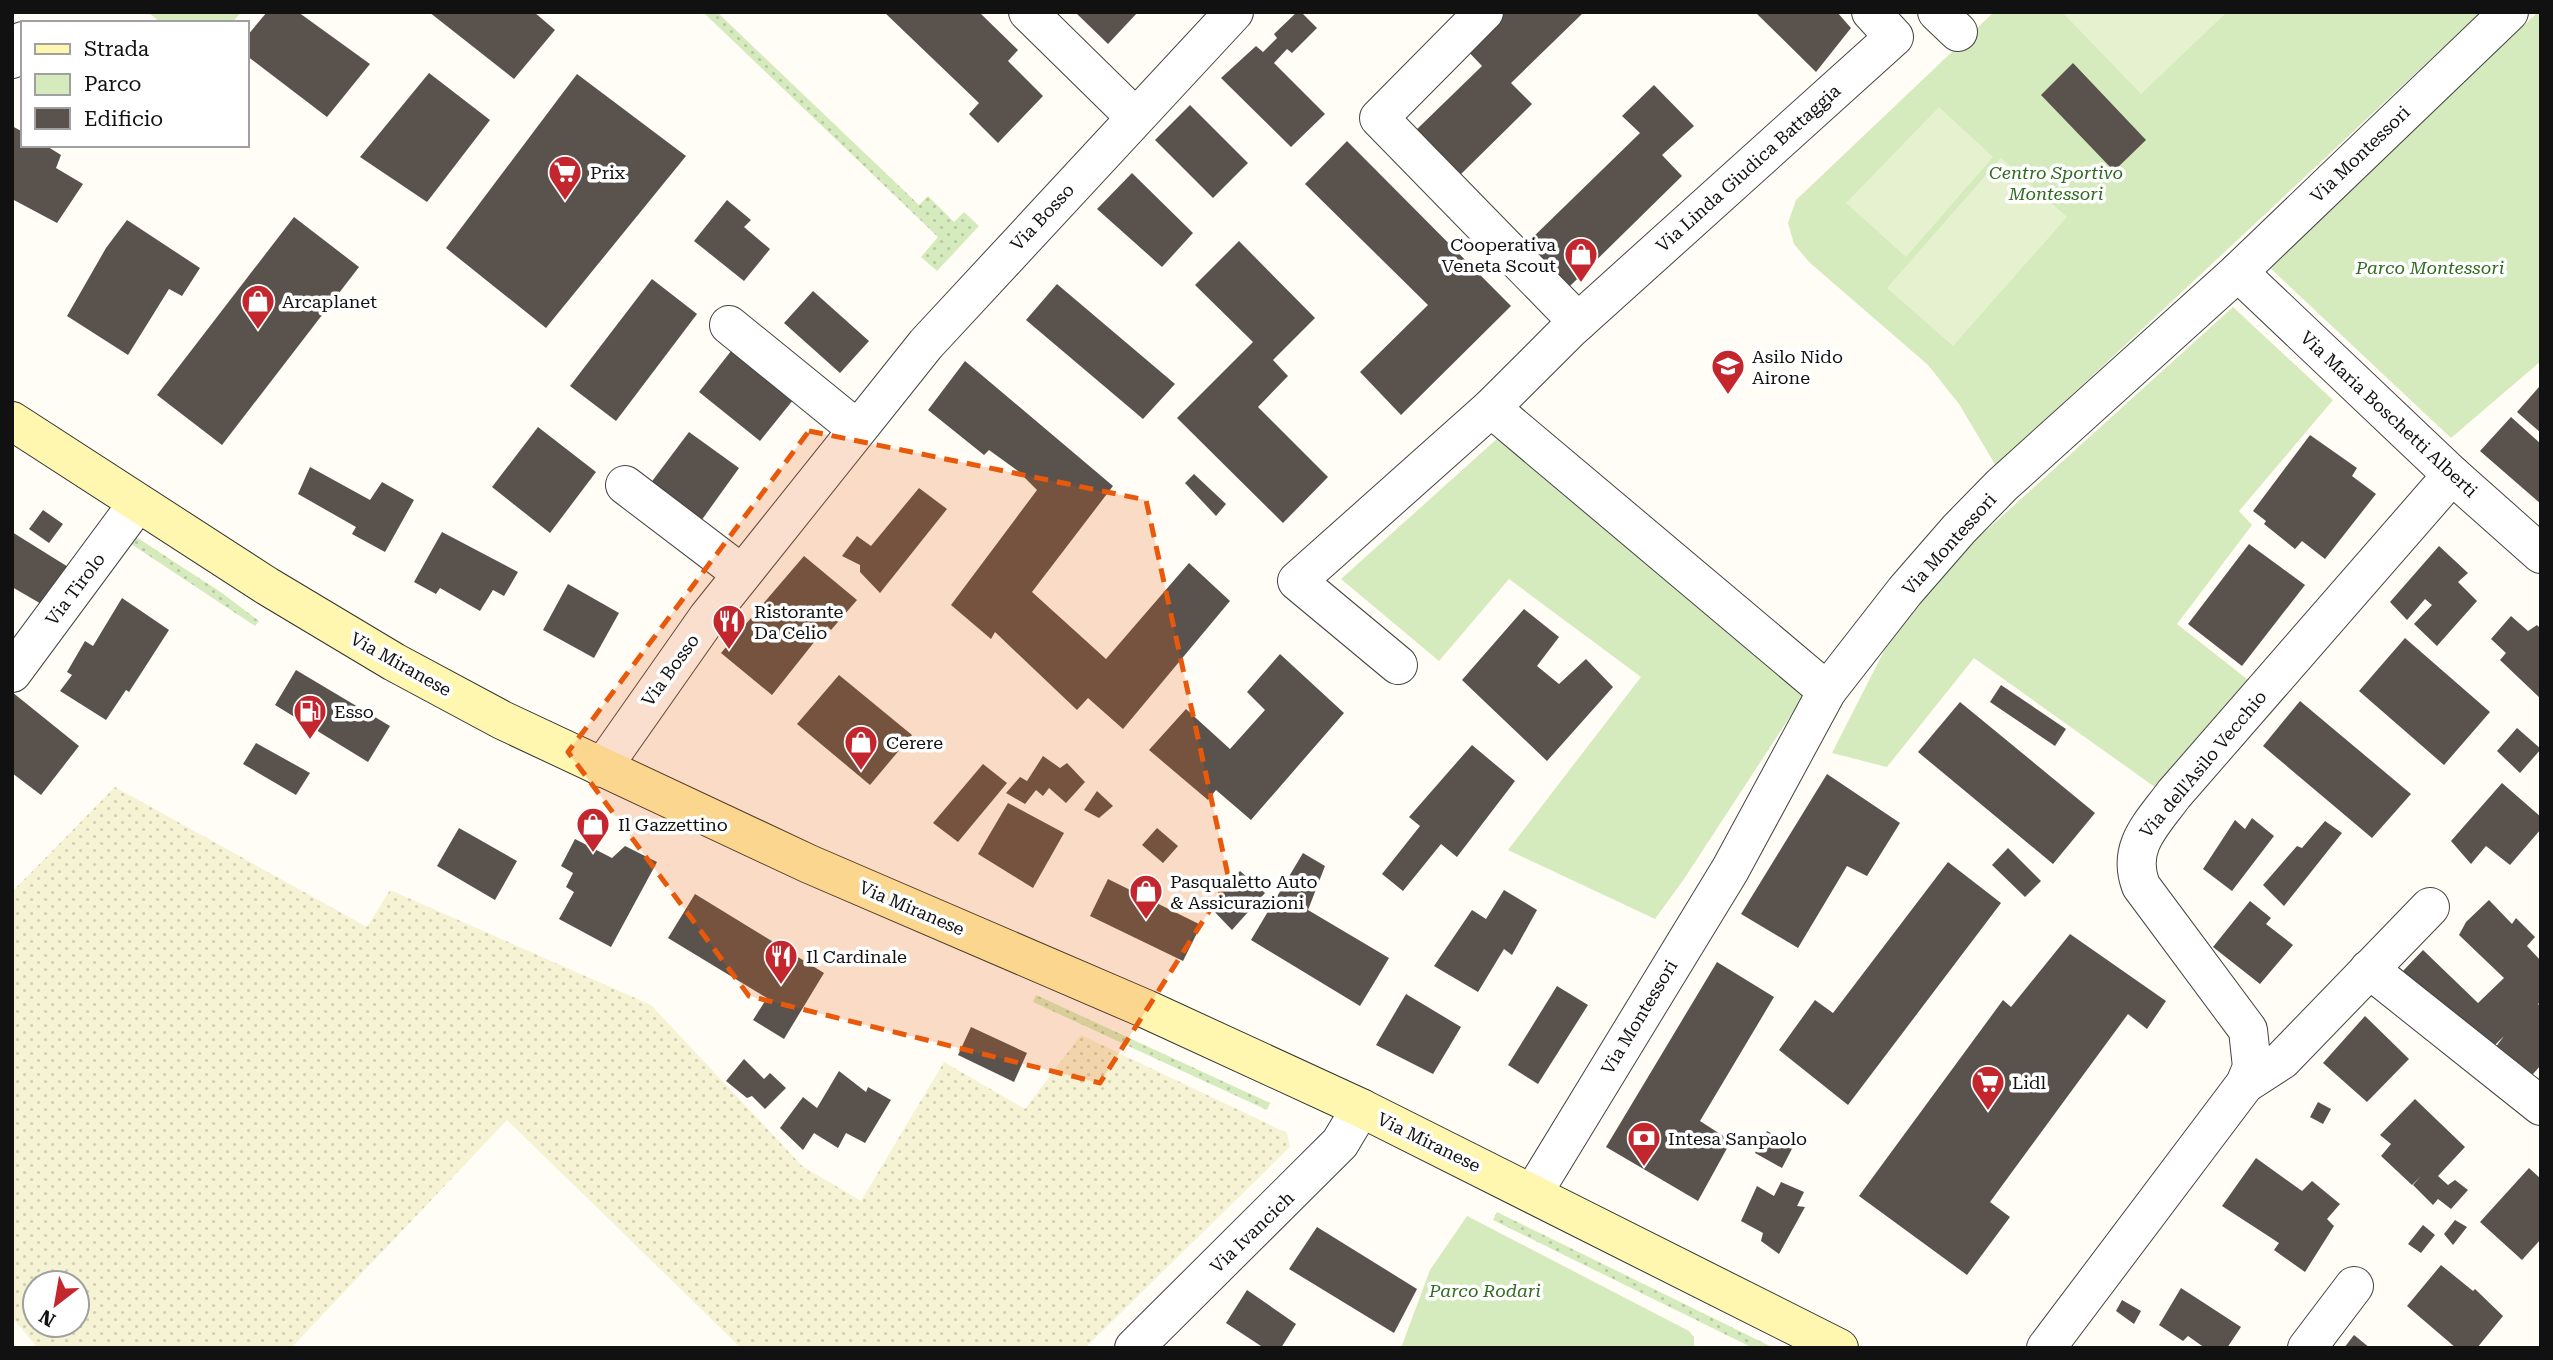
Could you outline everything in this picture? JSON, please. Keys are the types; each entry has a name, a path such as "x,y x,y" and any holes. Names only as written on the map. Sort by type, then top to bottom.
{"street":[{"path":"1028,12 1135,117"},
{"name":"Via Bosso","path":"602,768 742,574 950,317 1234,12"},
{"path":"1484,12 1379,118 1578,322"},
{"name":"Via Linda Giudica Battaggia","path":"1398,665 1297,581 1491,408 1578,322 1894,37 1871,12"},
{"name":"Via Montessori","path":"1533,1193 1730,870 1827,691 1843,667 1958,529 2238,272 2509,12"},
{"name":"Via Maria Boschetti Alberti","path":"2238,272 2452,475 2541,554"},
{"path":"729,325 858,429"},
{"path":"1491,408 1827,691"},
{"name":"Via Miranese","path":"12,421 137,504 394,662 502,720 809,864 1146,1009 1361,1108 1839,1348"},
{"name":"Via dell'Asilo Vecchio","path":"2046,1348 2245,1084 2252,1067 2248,1030 2141,886 2135,862 2139,842 2174,794 2452,475"},
{"path":"625,485 742,574"},
{"name":"Via Tirolo","path":"12,673 137,504"},
{"name":"Via dell'Asilo Vecchio","path":"2245,1084 2281,1060 2430,907"},
{"path":"2370,969 2536,1094"},
{"name":"Via Ivancich","path":"1134,1348 1340,1143 1361,1108"},
{"path":"2307,1348 2354,1286"}],"highlighted area":[{"path":"809,431 1146,500 1229,880 1100,1083 749,996 568,752"}],"shaded area":[{"path":"115,787 367,927 390,890 651,1005 802,1166 861,1201 944,1062 1025,1109 1081,1035 1287,1133 1290,1147 1085,1348 741,1348 507,1120 291,1348 38,1348 30,1339 91,1339 91,1269 21,1269 21,1328 12,1317 12,892"}],"green space":[{"path":"148,12 241,12 234,21 159,21"},
{"path":"703,12 717,12 919,205 928,196 954,222 964,212 979,226 937,271 921,257 938,237"},
{"name":"Centro Sportivo Montessori","path":"1994,12 2481,12 1996,466 1959,404 1928,365 1809,262 1794,244 1788,223 1796,200"},
{"path":"2062,12 2227,12 2141,94"},
{"name":"Parco Montessori","path":"2541,12 2541,361 2451,438 2269,267"},
{"path":"1939,107 1993,157 1906,257 1846,203"},
{"path":"2001,158 2067,217 1953,346 1887,288"},
{"path":"2233,307 2333,400 2239,511 2252,525 2177,624 2252,683 2159,790 1974,658 1887,767 1832,753 1884,651 1919,601 1968,547"},
{"path":"1499,437 1806,692 1655,919 1508,850 1641,677 1509,579 1439,661 1341,579"},
{"path":"127,531 222,593 259,621 255,626 122,538"},
{"path":"1036,995 1270,1103 1267,1110 1033,1002"},
{"path":"1497,1212 1774,1348 1753,1348 1493,1220"},
{"name":"Parco Rodari","path":"1467,1216 1689,1331 1694,1337 1694,1348 1401,1348 1430,1270"}],"building":[{"path":"267,12 298,12 370,64 327,117 248,57 248,35"},
{"path":"429,12 534,12 555,30 514,79"},
{"path":"884,12 979,12 1018,50 1008,61 1043,96 998,143 969,114 979,103"},
{"path":"1075,12 1138,12 1108,44"},
{"path":"1297,12 1301,12 1317,28 1292,53 1287,49 1274,63 1325,114 1291,147 1221,78 1256,46 1263,52 1277,38 1274,34"},
{"path":"1495,12 1584,12 1511,83 1532,104 1457,178 1413,133 1482,66 1462,45"},
{"path":"1755,12 1837,12 1851,28 1816,72"},
{"path":"2073,63 2146,140 2114,171 2041,95"},
{"path":"429,73 490,120 427,202 360,157"},
{"name":"Prix","path":"577,74 686,156 546,328 446,248"},
{"path":"1654,85 1694,126 1662,155 1682,176 1570,286 1527,243 1640,133 1622,116"},
{"path":"1190,105 1248,163 1213,198 1155,140"},
{"path":"12,126 21,131 21,147 48,147 61,155 56,168 83,184 57,223 12,199"},
{"path":"1347,141 1511,306 1401,415 1360,372 1428,305 1305,184"},
{"path":"1132,173 1193,233 1162,267 1097,209"},
{"path":"727,200 751,220 744,227 770,249 744,281 694,241"},
{"name":"Arcaplanet","path":"294,217 359,267 222,445 157,395"},
{"path":"127,220 200,268 182,296 169,289 128,355 67,316 106,248"},
{"path":"1239,241 1315,318 1273,360 1288,376 1258,407 1328,477 1283,523 1177,418 1253,342 1195,285"},
{"path":"652,279 697,314 616,421 570,386"},
{"path":"1057,284 1175,384 1143,419 1026,320"},
{"path":"813,291 869,341 840,373 784,323"},
{"path":"731,351 793,400 760,441 699,392"},
{"path":"965,361 1113,486 1032,592 1106,659 1189,563 1230,601 1123,729 1088,698 1077,710 995,632 991,639 951,605 1037,490 1018,471 989,450 984,455 928,410"},
{"path":"2539,387 2541,389 2541,433 2517,412"},
{"path":"2511,417 2541,444 2541,504 2480,451"},
{"path":"538,427 596,472 550,533 492,487"},
{"path":"689,432 739,468 701,521 650,484"},
{"path":"2310,435 2357,468 2352,476 2376,494 2325,559 2302,541 2295,549 2264,524 2266,521 2253,511"},
{"path":"310,467 370,500 382,482 414,500 385,552 352,534 356,527 298,494"},
{"path":"1194,474 1226,504 1216,516 1185,483"},
{"path":"919,488 947,509 880,593 860,572 860,565 842,556 857,536 871,546"},
{"path":"43,510 63,524 49,543 29,529"},
{"path":"12,532 73,570 50,609 12,587"},
{"path":"442,532 518,572 504,596 493,590 480,611 440,588 436,594 414,582"},
{"path":"2249,544 2305,585 2242,666 2188,624"},
{"path":"2439,546 2468,573 2458,582 2477,601 2437,646 2414,624 2432,605 2425,599 2407,620 2390,602"},
{"path":"804,556 857,600 831,630 827,626 772,695 721,653"},
{"path":"568,584 619,613 594,658 543,630"},
{"path":"122,598 169,630 129,692 126,690 106,720 60,691 72,675 67,672 85,641 93,646"},
{"path":"1524,609 1559,637 1537,666 1559,684 1586,659 1613,687 1547,761 1462,680"},
{"path":"2511,616 2528,631 2537,625 2541,629 2541,699 2500,660 2506,653 2491,639"},
{"path":"2405,638 2490,712 2444,765 2359,691"},
{"path":"1280,654 1344,713 1251,820 1216,790 1208,800 1149,750 1186,709 1230,749 1265,710 1247,692"},
{"path":"296,670 390,726 368,762 275,705"},
{"path":"839,675 912,735 870,785 797,724"},
{"path":"2001,685 2066,729 2055,746 1990,702"},
{"path":"12,692 79,746 41,795 12,773"},
{"path":"2300,701 2411,794 2372,838 2263,746"},
{"path":"1960,702 2095,813 2053,864 1918,752"},
{"path":"2517,728 2541,749 2520,773 2497,751"},
{"path":"256,743 310,773 296,795 243,764"},
{"path":"1472,745 1515,781 1457,857 1441,844 1403,891 1382,874 1420,826 1409,817"},
{"path":"1043,756 1060,768 1067,763 1085,782 1066,803 1049,788 1043,796 1036,790 1025,804 1006,793 1020,777 1027,781"},
{"path":"983,764 1007,783 958,842 933,823"},
{"path":"1827,774 1900,823 1867,876 1847,866 1798,948 1741,914"},
{"path":"2502,783 2541,817 2541,829 2510,865 2486,846 2471,864 2451,841"},
{"path":"1097,791 1113,806 1099,818 1084,810"},
{"path":"1008,803 1064,833 1033,888 978,854"},
{"path":"2252,818 2274,836 2232,891 2203,869 2235,820 2245,829"},
{"path":"2325,821 2342,833 2284,906 2263,885 2297,846 2302,848"},
{"path":"459,828 517,861 495,900 437,866"},
{"path":"1157,828 1178,846 1163,863 1142,845"},
{"path":"575,839 612,858 625,846 657,862 611,947 559,919 574,892 566,887 573,873 561,866"},
{"path":"2008,848 2041,881 2025,897 1992,865"},
{"path":"1303,853 1325,866 1308,910 1389,958 1360,1006 1251,940"},
{"path":"1948,862 2001,903 1848,1105 1779,1050 1815,1000 1833,1013"},
{"path":"1240,871 1265,893 1232,930 1209,906"},
{"name":"Pasqualetto Auto & Assicurazioni","path":"1108,879 1201,925 1183,961 1090,916"},
{"path":"1504,890 1537,910 1512,955 1504,949 1478,992 1434,966 1472,910 1486,919"},
{"name":"Il Cardinale","path":"695,894 824,973 784,1039 753,1020 767,998 668,938"},
{"path":"2489,900 2512,924 2516,918 2535,937 2527,946 2541,961 2541,1002 2538,1004 2541,1007 2541,1065 2525,1083 2492,1052 2504,1036 2485,1055 2403,971 2423,950 2478,1003 2504,978 2459,935 2466,922"},
{"path":"2250,901 2271,918 2266,924 2293,945 2260,984 2213,947"},
{"name":"Lidl","path":"2070,934 2166,1001 2147,1029 2128,1014 1990,1202 2010,1217 1967,1275 1859,1196 2003,1000 2011,1007"},
{"path":"1717,962 1774,997 1700,1121 1731,1141 1698,1201 1606,1147"},
{"path":"1557,986 1588,1005 1538,1084 1508,1065"},
{"path":"1406,994 1461,1027 1433,1074 1376,1045"},
{"path":"2365,1016 2409,1059 2367,1102 2323,1063"},
{"path":"971,1027 1027,1053 1014,1082 958,1055"},
{"path":"744,1059 764,1079 770,1073 786,1088 765,1109 752,1096 747,1098 726,1081"},
{"path":"839,1071 866,1092 868,1087 891,1100 865,1143 846,1133 838,1148 814,1133 803,1150 780,1128 803,1097 817,1108"},
{"path":"2415,1099 2465,1147 2438,1176 2448,1185 2455,1180 2468,1190 2451,1209 2438,1199 2433,1205 2413,1185 2421,1176 2412,1185 2381,1156 2391,1144 2380,1135"},
{"path":"2318,1102 2331,1109 2323,1124 2310,1117"},
{"path":"1767,1131 1794,1145 1782,1168 1755,1153"},
{"path":"2256,1158 2302,1191 2312,1181 2340,1204 2327,1219 2334,1226 2305,1272 2274,1250 2279,1243 2222,1206"},
{"path":"2529,1168 2541,1179 2541,1239 2522,1260 2480,1222"},
{"path":"1781,1182 1804,1192 1797,1206 1805,1207 1779,1254 1761,1241 1763,1233 1741,1221 1757,1186 1774,1196"},
{"path":"2455,1220 2467,1227 2453,1245 2444,1234"},
{"path":"2423,1225 2435,1235 2421,1253 2408,1244"},
{"path":"1317,1227 1417,1289 1394,1333 1289,1269"},
{"path":"2441,1265 2473,1291 2475,1289 2503,1316 2477,1348 2456,1348 2407,1306"},
{"path":"2181,1288 2241,1327 2227,1348 2205,1348 2188,1336 2183,1341 2159,1325"},
{"path":"1247,1290 1296,1324 1281,1348 1264,1348 1226,1323"},
{"path":"2122,1300 2141,1311 2134,1324 2116,1311"},
{"path":"2354,1335 2370,1348 2344,1348"}],"place":[{"name":"Prix","path":"565,202"},
{"name":"Cooperativa Veneta Scout","path":"1581,284"},
{"name":"Arcaplanet","path":"258,331"},
{"name":"Asilo Nido Airone","path":"1728,396"},
{"name":"Ristorante Da Celio","path":"729,651"},
{"name":"Esso","path":"310,741"},
{"name":"Cerere","path":"861,772"},
{"name":"Il Gazzettino","path":"593,854"},
{"name":"Pasqualetto Auto & Assicurazioni","path":"1146,921"},
{"name":"Il Cardinale","path":"781,986"},
{"name":"Lidl","path":"1988,1112"},
{"name":"Intesa Sanpaolo","path":"1644,1168"}]}
